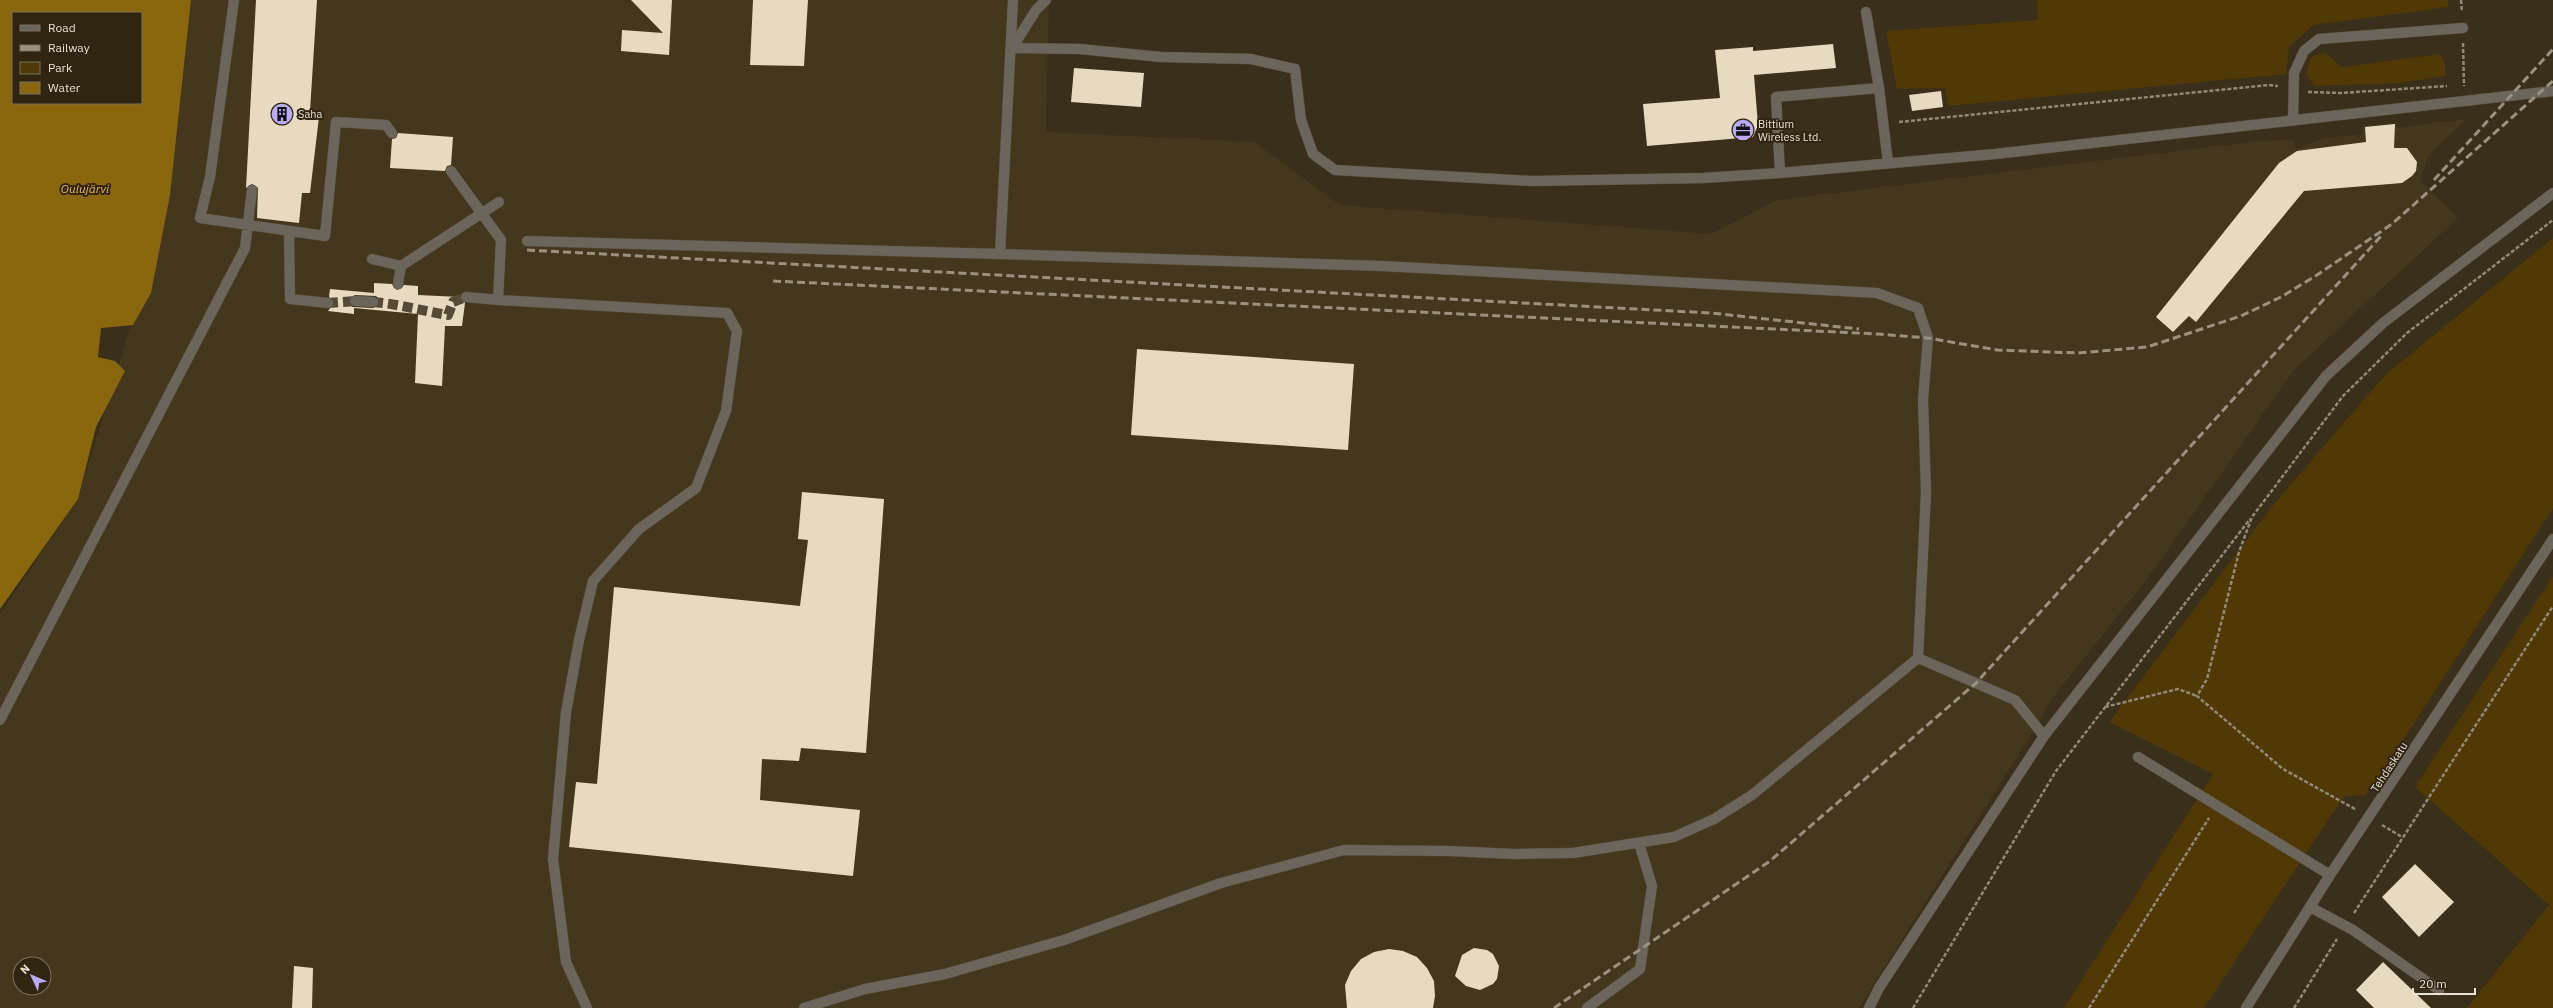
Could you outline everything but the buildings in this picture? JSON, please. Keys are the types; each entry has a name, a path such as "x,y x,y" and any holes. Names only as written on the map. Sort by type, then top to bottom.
{"street":[{"path":"234,0 210,177 200,218 325,236 336,122 386,125 392,133"},
{"path":"1000,254 1012,48 1013,0"},
{"path":"1012,48 1036,10 1046,0"},
{"path":"1866,12 1879,88 1888,163"},
{"path":"2293,120 2294,73 2304,51 2319,39 2463,28"},
{"path":"1012,48 1080,50 1161,57 1251,59 1295,69 1301,120 1313,154 1335,170 1532,182 1703,178 1780,173 1995,154 2553,91"},
{"path":"1780,173 1776,97 1879,88"},
{"path":"451,171 501,240 498,300"},
{"path":"0,720 245,248 249,225 252,190"},
{"path":"1869,1008 1883,982 2044,736 2326,376 2382,323 2553,193"},
{"path":"372,259 401,266 499,202"},
{"path":"289,231 290,299 328,303"},
{"path":"527,241 1000,254 1389,267 1877,293 1918,308 1928,338 1922,400 1926,492 1918,658 1752,795 1714,818 1674,837 1573,853 1514,854 1450,850 1344,850 1221,883 1064,940 944,974 865,989 804,1008"},
{"path":"398,284 401,266"},
{"path":"466,297 727,313 737,331 726,411 696,488 639,529 593,581 579,640 566,712 553,859 566,962 587,1008"},
{"path":"355,302 373,302"},
{"name":"Tehdaskatu","path":"2246,1008 2330,875 2370,818 2553,539"},
{"path":"1918,658 2015,700 2044,736"},
{"path":"2138,757 2330,875"},
{"path":"1587,1008 1640,969 1652,886 1639,842"},
{"path":"2310,907 2346,926 2439,990"}],"path":[{"path":"2461,0 2464,84 2462,101"},
{"path":"2456,85 2472,84"},
{"path":"1883,124 2262,86 2294,88 2310,93 2341,93 2449,86"},
{"path":"1913,1008 2056,771 2252,517 2343,396 2374,363 2407,333 2553,220"},
{"path":"2197,696 2207,679 2239,552 2252,517"},
{"path":"2294,1008 2402,837 2553,606"},
{"path":"2105,706 2178,689 2197,696 2283,769 2402,837"},
{"path":"2089,1008 2217,806"}],"shaded area":[{"path":"191,0 1049,0 1046,132 1254,142 1340,205 1711,234 1777,200 2259,141 2293,140 2296,149 2324,138 2363,134 2362,126 2396,123 2397,128 2466,119 2428,156 2420,181 2458,218 2294,370 2149,577 2051,700 2034,730 1859,1008 0,1008 0,614 78,499 170,195"}],"green space":[{"path":"2037,0 2448,0 2448,7 2313,25 2289,47 2286,74 1948,106 1945,88 1897,89 1886,31 2038,20"},
{"path":"2325,53 2342,67 2440,54 2445,64 2445,76 2399,83 2314,86 2306,73 2312,56"},
{"path":"2553,238 2553,508 2389,762 2365,795 2344,796 2204,1008 2064,1008 2213,774 2109,722 2274,504 2385,375"},
{"path":"2553,576 2553,1008 2467,1008 2549,905 2415,787"}],"water":[{"name":"Oulujärvi","path":"0,0 191,0 170,195 151,293 133,325 101,328 98,357 115,361 125,371 96,427 78,499 0,609"}],"tunnel":[{"path":"373,302 448,315 453,302 466,297"},
{"path":"328,303 355,301"}],"railway":[{"path":"2434,180 2553,49"},
{"path":"773,281 1878,334 1928,338 1997,350 2078,353 2147,347 2241,316 2281,297 2317,275 2392,224 2553,81"},
{"path":"1554,1008 1770,861 1976,683 2382,235"},
{"path":"527,250 1711,313 1859,329"}],"place":[{"name":"Saha","path":"282,114"},
{"name":"Bittium Wireless Ltd.","path":"1743,130"}]}
